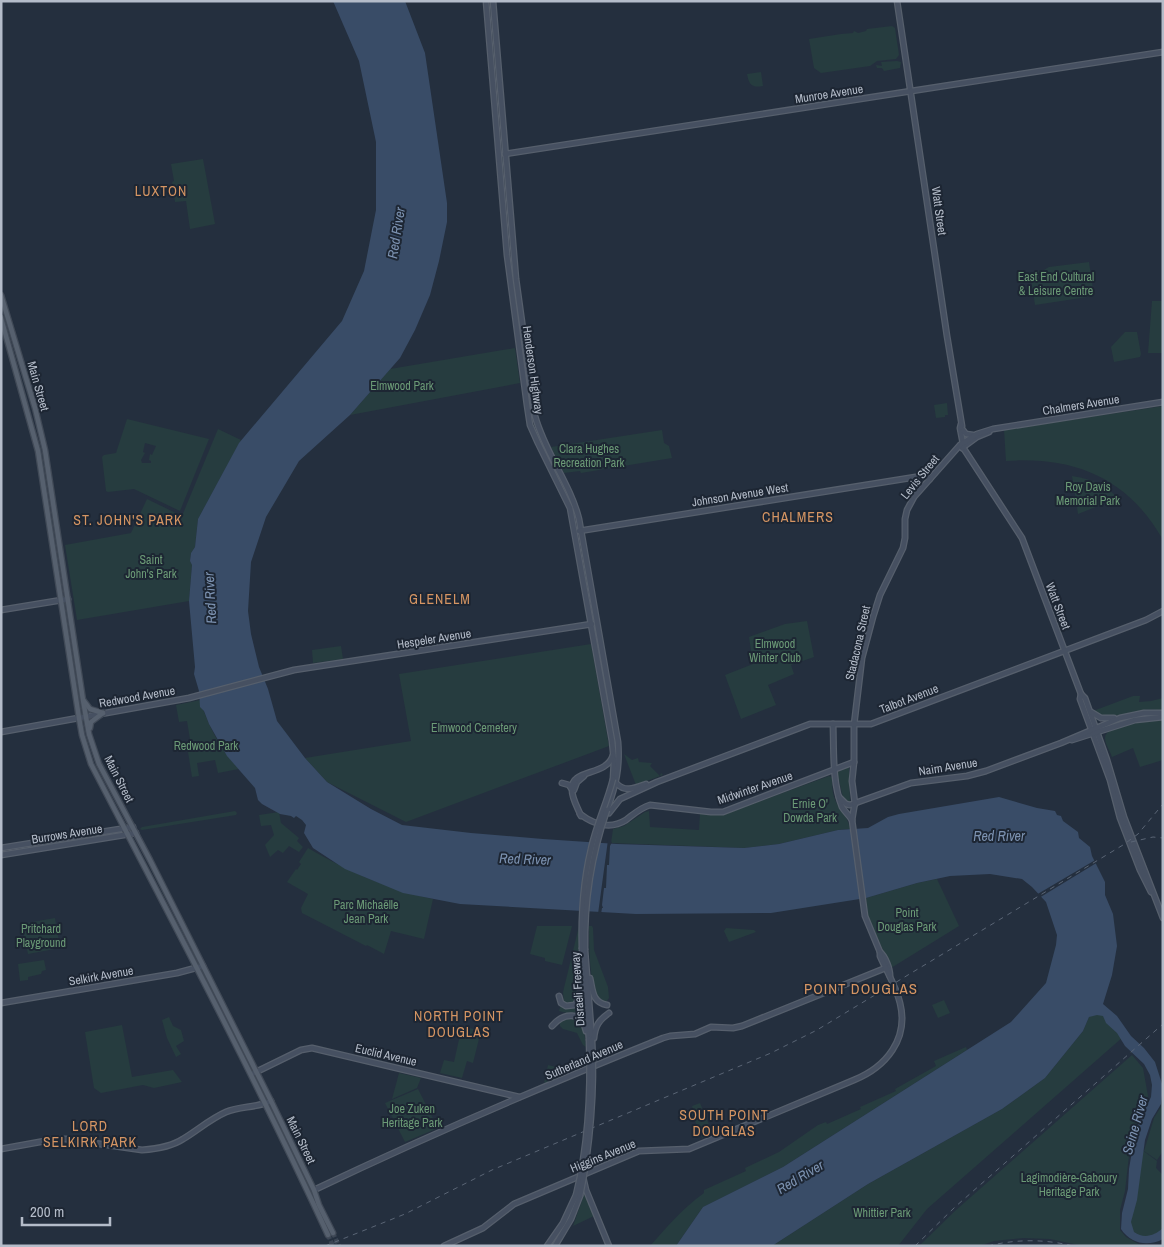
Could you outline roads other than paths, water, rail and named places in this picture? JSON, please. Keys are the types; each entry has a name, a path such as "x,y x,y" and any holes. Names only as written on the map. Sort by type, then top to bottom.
{"main road":[{"name":"Henderson Highway","path":"486,1 507,256 530,425 570,508 613,730"},
{"name":"Henderson Highway","path":"493,1 516,279 535,416 542,439 575,506 581,530 613,730"},
{"name":"Watt Street","path":"897,1 965,447"},
{"path":"489,30 495,29"},
{"name":"Munroe Avenue","path":"500,156 1163,52"},
{"name":"Main Street","path":"1,295 45,450 83,700 89,734 99,764 136,832 270,1100 314,1190 330,1234 197,969 91,764 79,718 38,451 1,318"},
{"name":"Chalmers Avenue","path":"965,447 974,435 985,430 1163,402"},
{"name":"Watt Street","path":"961,424 960,428 965,447 1022,538 1064,652 1090,711 1120,818 1130,839"},
{"name":"Chalmers Avenue","path":"965,447 977,437 1003,427"},
{"path":"963,430 970,436 974,435"},
{"path":"956,451 965,447"},
{"name":"Levis Street","path":"905,519 911,502 928,480 956,451 965,447"},
{"name":"Johnson Avenue West","path":"575,532 909,479 928,480"},
{"name":"Stadacona Street","path":"852,820 855,792 853,777 854,725 862,658 880,595 903,548 905,519"},
{"path":"1,610 68,599"},
{"name":"Talbot Avenue","path":"657,782 810,724 871,724 1064,652 1146,620 1163,611"},
{"path":"578,626 590,614"},
{"name":"Hespeler Avenue","path":"274,675 294,670 597,623"},
{"name":"Redwood Avenue","path":"1,732 189,698 274,675"},
{"name":"Watt Street","path":"1081,694 1080,699 1102,745 1130,839"},
{"path":"83,700 90,709 103,713"},
{"path":"1090,711 1101,718 1120,718"},
{"path":"89,734 91,722 103,713"},
{"name":"Nairn Avenue","path":"854,804 911,783 978,774 1094,730 1120,718 1144,713 1163,713"},
{"name":"Nairn Avenue","path":"1094,730 1144,718 1163,717"},
{"path":"833,724 835,770 839,797 843,809 852,820"},
{"path":"1102,745 1104,732 1111,727"},
{"name":"Disraeli Freeway","path":"556,1245 571,1219 578,1195 591,1052 584,976 582,905 591,848 614,780 613,730"},
{"name":"Disraeli Freeway","path":"590,1039 584,949 586,906 589,877 598,836 608,811 619,757 613,730"},
{"path":"562,783 569,785 571,788 578,776 600,769 609,763 614,751"},
{"name":"Midwinter Avenue","path":"571,788 580,814 594,823 614,825 644,807 652,805 723,812 854,762"},
{"path":"600,769 608,770 622,788 628,790 657,782"},
{"path":"573,796 577,782 588,774"},
{"path":"608,811 620,799 657,782"},
{"path":"855,792 860,798 866,800"},
{"path":"839,797 846,804 854,804"},
{"name":"Higgins Avenue","path":"444,1246 483,1228 514,1204 642,1151 689,1149 870,1073 888,1057 895,1046 900,1031 901,1007 865,916 852,820"},
{"name":"Burrows Avenue","path":"1,848 133,827"},
{"name":"Burrows Avenue","path":"1,855 136,832"},
{"path":"1130,839 1163,918"},
{"path":"869,974 880,966 880,954"},
{"path":"586,959 593,994 598,1002 608,1005"},
{"name":"Selkirk Avenue","path":"1,1003 197,969 204,966"},
{"name":"Sutherland Avenue","path":"314,1190 363,1166 521,1097 670,1036 695,1034 712,1028 742,1026 887,968"},
{"path":"559,996 561,1003 566,1006 575,1005 584,976"},
{"path":"590,1039 598,1022 609,1013"},
{"path":"552,1026 564,1016 576,1017 584,1025 590,1039"},
{"name":"Euclid Avenue","path":"250,1075 301,1050 312,1048 521,1097"},
{"path":"1,1148 66,1139 150,1150 179,1142 228,1111 264,1104 270,1100"},
{"path":"581,1176 609,1246"},
{"name":"Disraeli Freeway","path":"548,1246 578,1195"}],"water":[{"name":"Red River","path":"333,1 405,1 425,53 447,203 447,222 430,295 415,330 400,358 350,415 299,461 266,517 251,562 248,611 259,667 268,689 277,721 305,758 327,782 371,809 402,825 471,833 617,844 744,848 779,844 838,830 868,828 888,817 899,814 999,797 1055,811 1057,815 1061,816 1063,821 1078,832 1079,838 1090,847 1092,856 1105,882 1105,895 1113,914 1117,946 1112,975 1103,1004 1117,1016 1131,1036 1155,1062 1163,1087 1161,1104 1152,1119 1145,1140 1137,1200 1131,1222 1134,1232 1145,1236 1153,1235 1163,1228 1163,1239 1152,1243 1140,1243 1130,1238 1121,1229 1134,1139 1140,1119 1151,1097 1152,1085 1150,1075 1144,1064 1125,1046 1117,1033 1106,1023 1103,1016 1097,1015 1089,1017 1083,1031 1045,1078 1002,1109 868,1184 772,1246 676,1246 703,1207 783,1167 1011,1022 1046,983 1057,935 1046,902 1022,879 990,874 950,876 917,883 866,898 771,913 636,914 460,904 403,893 345,869 313,848 304,833 306,825 302,820 296,816 294,818 280,814 262,804 258,800 255,788 227,756 204,711 200,707 199,691 194,674 189,601 192,565 190,561 191,553 195,547 198,519 239,443 342,321 364,271 376,210 376,142 359,61"}],"tunnel":[{"path":"333,1233 339,1246"},
{"path":"328,1235 333,1246"}],"railway":[{"path":"325,1246 405,1214 492,1170 771,1053 817,1030 1123,845 1138,834 1163,804"},
{"path":"1131,842 1153,837 1163,838"},
{"path":"915,1246 955,1207 1163,1024"},
{"path":"988,1246 1030,1241 1052,1242 1073,1246"}],"district":[{"name":"LUXTON","path":"161,191"},
{"name":"CHALMERS","path":"798,517"},
{"name":"ST. JOHN'S PARK","path":"128,520"},
{"name":"GLENELM","path":"440,599"},
{"name":"POINT DOUGLAS","path":"861,989"},
{"name":"NORTH POINT DOUGLAS","path":"459,1024"},
{"name":"SOUTH POINT DOUGLAS","path":"724,1124"},
{"name":"LORD SELKIRK PARK","path":"90,1134"}],"park label":[{"name":"East End Cultural & Leisure Centre","path":"1056,284"},
{"name":"Elmwood Park","path":"402,386"},
{"name":"Clara Hughes Recreation Park","path":"589,456"},
{"name":"Roy Davis Memorial Park","path":"1088,494"},
{"name":"Saint John's Park","path":"151,567"},
{"name":"Elmwood Winter Club","path":"775,651"},
{"name":"Elmwood Cemetery","path":"474,728"},
{"name":"Redwood Park","path":"206,746"},
{"name":"Ernie O' Dowda Park","path":"810,811"},
{"name":"Parc Michaëlle Jean Park","path":"366,912"},
{"name":"Point Douglas Park","path":"907,920"},
{"name":"Pritchard Playground","path":"41,936"},
{"name":"Joe Zuken Heritage Park","path":"412,1116"},
{"name":"Lagimodière-Gaboury Heritage Park","path":"1069,1185"},
{"name":"Whittier Park","path":"882,1213"}],"water label":[{"name":"Seine River","path":"1135,1125"}]}
